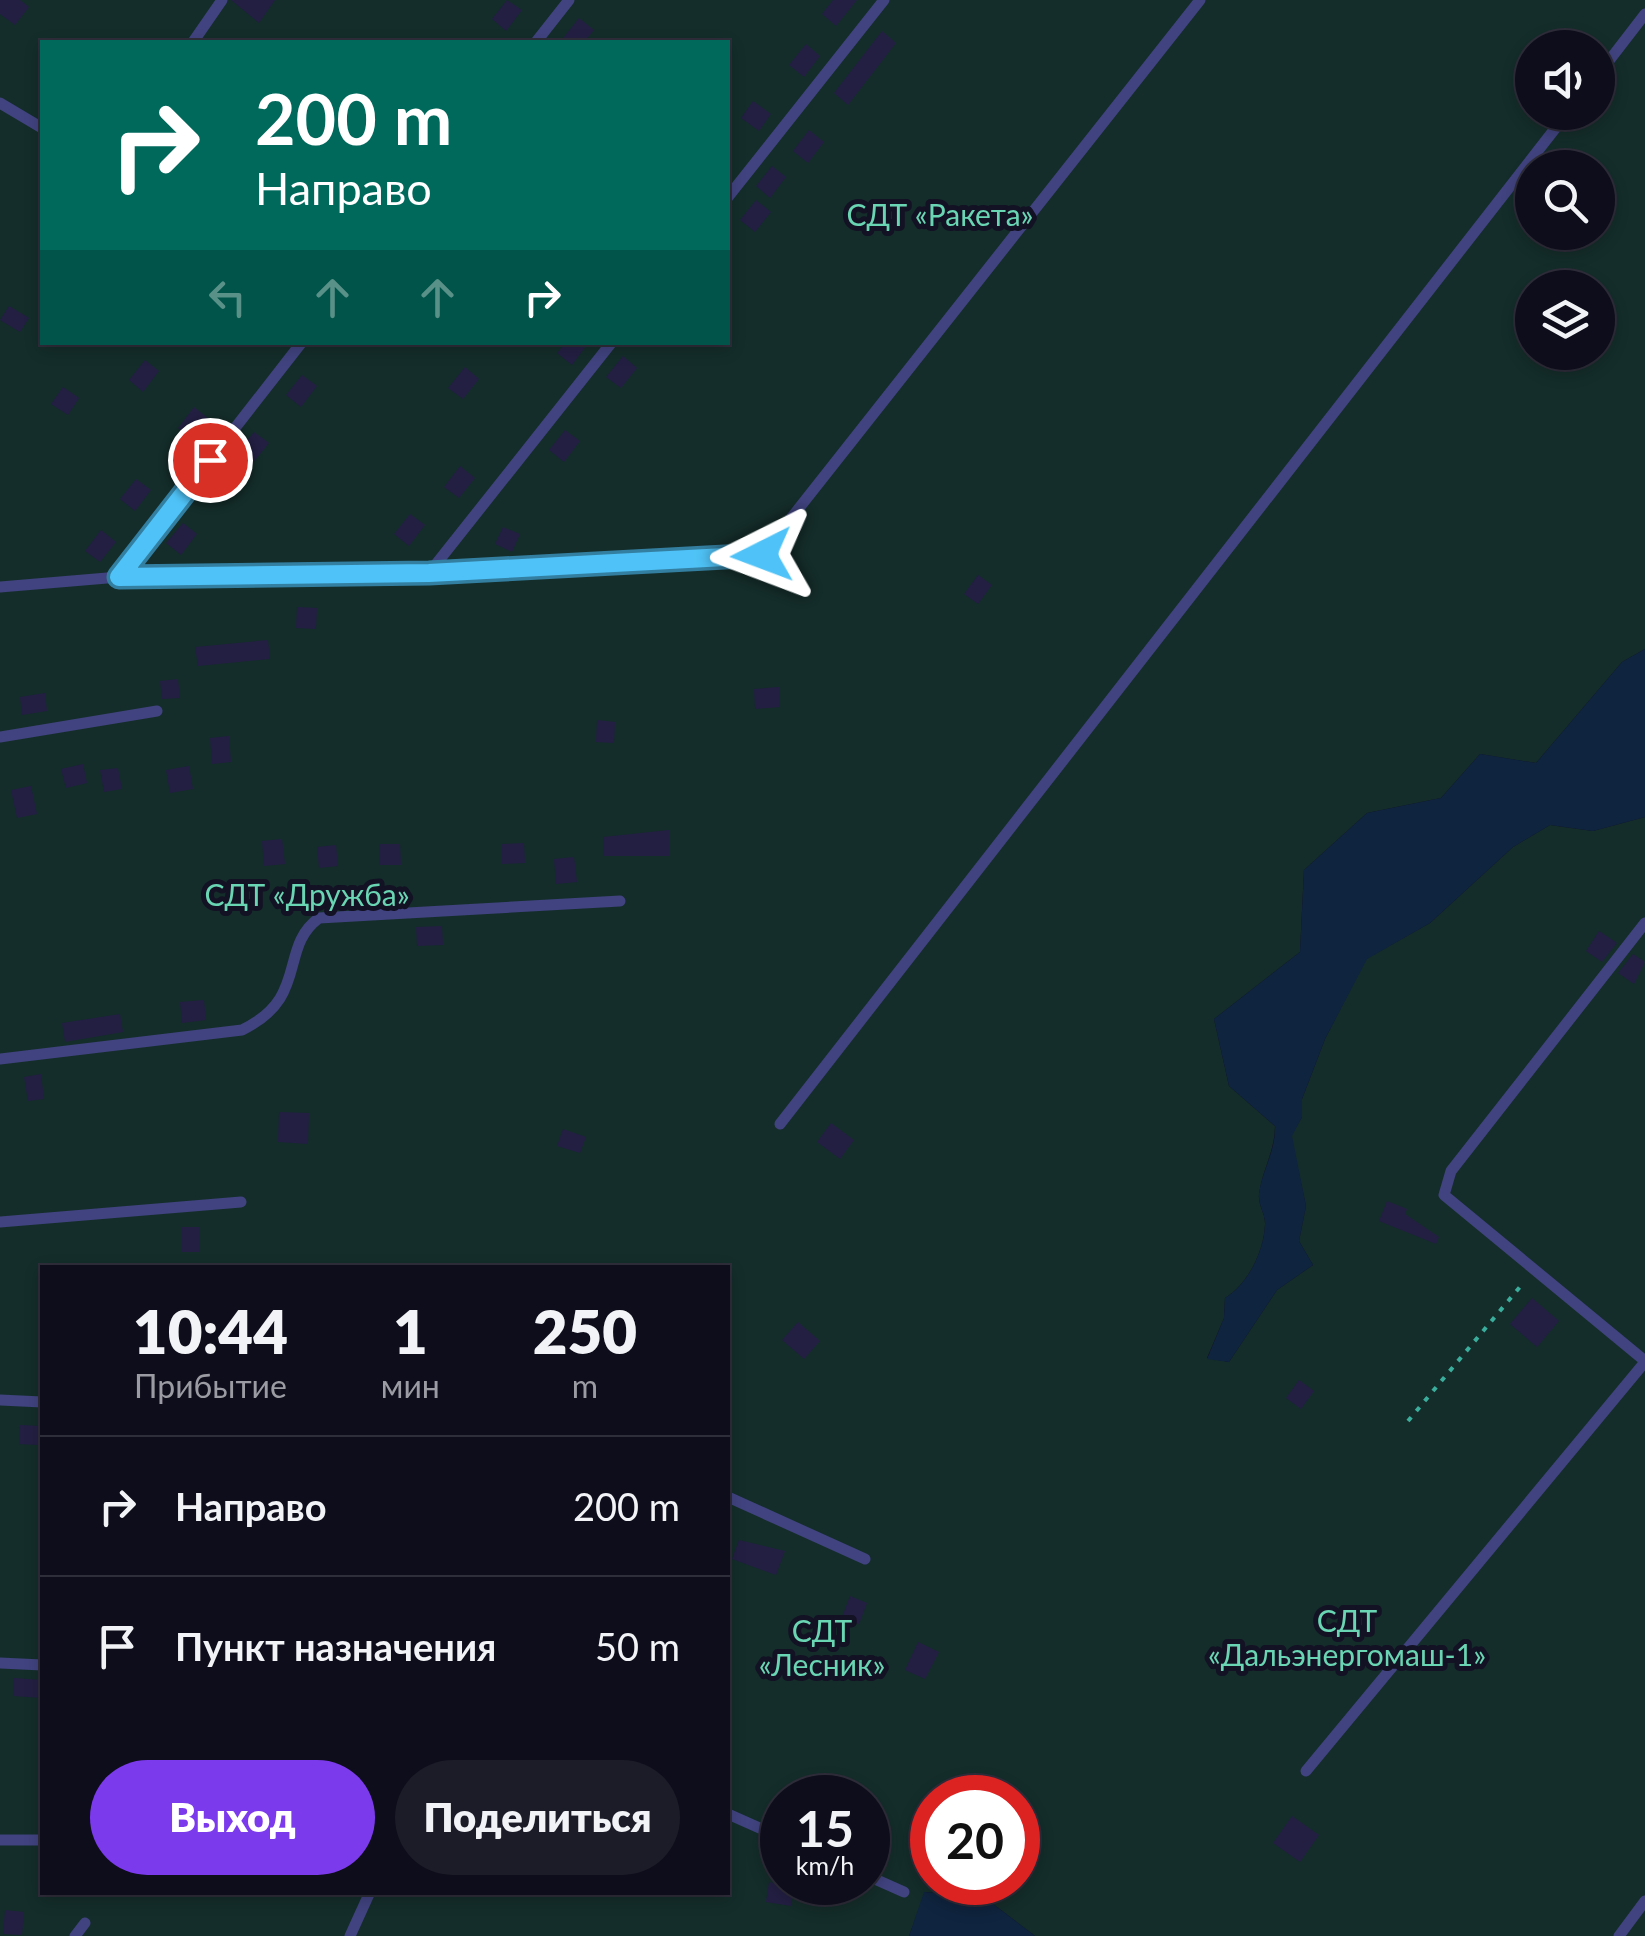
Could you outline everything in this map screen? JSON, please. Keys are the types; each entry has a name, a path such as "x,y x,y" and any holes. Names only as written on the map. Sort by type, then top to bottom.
{"lane":[{"path":"194,40 222,0"},
{"path":"538,40 569,0"},
{"path":"730,194 884,0"},
{"path":"0,586 119,577 429,573 762,555 1200,0"},
{"path":"1615,53 1645,14"},
{"path":"0,104 40,127"},
{"path":"780,1124 1554,130"},
{"path":"119,577 300,345"},
{"path":"429,573 610,345"},
{"path":"0,736 157,710"},
{"path":"0,1059 242,1030 269,1018 286,992 304,930 319,918 620,901"},
{"path":"1306,1771 1645,1361 1444,1195 1451,1171 1645,922"},
{"path":"0,1222 241,1202"},
{"path":"0,1400 40,1402"},
{"path":"730,1498 865,1559"},
{"path":"0,1664 40,1665"},
{"path":"730,1815 760,1828"},
{"path":"0,1840 40,1840"},
{"path":"890,1886 904,1892"},
{"path":"350,1936 369,1895"},
{"path":"1619,1936 1645,1901"},
{"path":"74,1936 85,1923"}],"path":[{"path":"1408,1420 1534,1271"}],"green space":[{"path":"0,0 1645,0 1645,649 1622,662 1536,763 1480,754 1441,798 1367,813 1304,870 1300,952 1214,1019 1229,1086 1275,1126 1259,1195 1265,1221 1261,1246 1247,1276 1225,1298 1224,1318 1207,1358 1229,1362 1277,1290 1313,1265 1299,1241 1306,1206 1291,1136 1302,1117 1302,1099 1325,1039 1366,959 1430,923 1513,847 1550,825 1593,831 1645,817 1645,1936 1035,1936 994,1905 1040,1905 1040,1775 910,1775 910,1905 920,1905 909,1936 0,1936"}],"water":[{"path":"1645,649 1645,817 1593,831 1550,825 1513,847 1430,923 1367,959 1325,1039 1302,1099 1302,1117 1292,1136 1306,1206 1299,1241 1313,1265 1277,1290 1229,1362 1207,1359 1224,1318 1225,1298 1247,1276 1261,1246 1265,1221 1259,1194 1275,1126 1229,1086 1214,1019 1300,952 1304,870 1367,813 1441,798 1480,754 1536,763 1622,662"},
{"path":"920,1905 994,1905 1035,1936 909,1936"}],"building":[{"path":"0,0 20,0 29,7 15,25 0,14"},
{"path":"231,0 275,0 259,23"},
{"path":"507,0 522,10 506,31 492,19"},
{"path":"833,0 857,0 836,26 822,14"},
{"path":"579,18 594,30 586,40 562,40"},
{"path":"882,31 896,43 848,105 834,93"},
{"path":"806,44 820,56 804,77 789,65"},
{"path":"753,101 771,114 759,131 741,118"},
{"path":"809,130 824,142 808,163 793,151"},
{"path":"772,166 786,177 770,198 756,186"},
{"path":"756,200 771,212 755,232 740,220"},
{"path":"9,306 29,318 20,332 0,320"},
{"path":"564,345 587,345 572,365 557,353"},
{"path":"623,356 637,368 621,388 606,377"},
{"path":"145,360 159,371 143,392 129,380"},
{"path":"465,367 479,379 463,399 448,388"},
{"path":"302,375 317,386 301,407 286,395"},
{"path":"63,387 79,398 68,415 51,404"},
{"path":"194,407 209,419 193,440 178,428"},
{"path":"565,430 580,441 564,462 549,450"},
{"path":"254,432 269,443 252,464 238,452"},
{"path":"460,466 475,478 459,498 444,487"},
{"path":"136,479 151,490 135,511 120,499"},
{"path":"410,514 425,525 409,546 394,534"},
{"path":"183,523 197,534 181,555 166,543"},
{"path":"503,527 520,534 512,552 495,544"},
{"path":"101,530 116,542 100,562 85,551"},
{"path":"978,575 992,585 978,604 964,594"},
{"path":"297,607 317,608 316,629 296,628"},
{"path":"268,640 270,659 198,666 195,647"},
{"path":"178,679 180,698 162,699 160,681"},
{"path":"779,687 780,707 755,709 754,689"},
{"path":"45,693 47,711 22,715 20,697"},
{"path":"597,720 615,722 614,743 596,742"},
{"path":"229,736 231,762 212,764 210,738"},
{"path":"83,764 87,783 66,788 61,769"},
{"path":"189,766 193,789 170,793 166,770"},
{"path":"118,768 122,789 104,792 100,770"},
{"path":"31,786 37,814 17,818 11,790"},
{"path":"669,830 669,856 604,856 603,837"},
{"path":"282,839 285,864 264,866 262,841"},
{"path":"524,843 525,863 502,864 502,844"},
{"path":"379,844 400,844 401,865 380,865"},
{"path":"336,845 338,866 319,868 317,847"},
{"path":"574,857 577,882 556,884 554,859"},
{"path":"442,926 443,945 417,946 416,927"},
{"path":"1599,931 1617,943 1602,962 1586,951"},
{"path":"1633,954 1645,962 1634,984 1618,973"},
{"path":"204,1000 206,1020 182,1023 180,1002"},
{"path":"120,1014 123,1032 65,1042 62,1023"},
{"path":"41,1074 44,1099 28,1101 24,1077"},
{"path":"279,1112 309,1113 308,1144 278,1142"},
{"path":"831,1123 854,1140 840,1159 817,1142"},
{"path":"563,1129 586,1137 580,1153 557,1146"},
{"path":"1387,1201 1407,1209 1405,1214 1439,1237 1436,1244 1379,1221"},
{"path":"182,1227 200,1227 200,1252 182,1252"},
{"path":"1532,1298 1559,1321 1537,1347 1510,1324"},
{"path":"798,1322 820,1341 804,1359 782,1340"},
{"path":"1299,1380 1314,1391 1301,1409 1286,1398"},
{"path":"20,1425 39,1426 38,1445 19,1444"},
{"path":"739,1540 785,1551 776,1575 732,1559"},
{"path":"850,1596 867,1603 859,1624 842,1617"},
{"path":"918,1642 939,1652 925,1679 905,1670"},
{"path":"14,1678 40,1680 40,1698 13,1696"},
{"path":"1292,1816 1319,1835 1300,1862 1273,1843"},
{"path":"5,1910 24,1912 22,1935 3,1934"}],"route":[{"path":"210,460 119,577 429,573 762,555"}],"park label":[{"name":"СДТ «Ракета»","path":"940,214"},
{"name":"СДТ «Дружба»","path":"307,894"},
{"name":"СДТ «Дальэнергомаш-1»","path":"1347,1637"},
{"name":"СДТ «Лесник»","path":"822,1647"}]}
